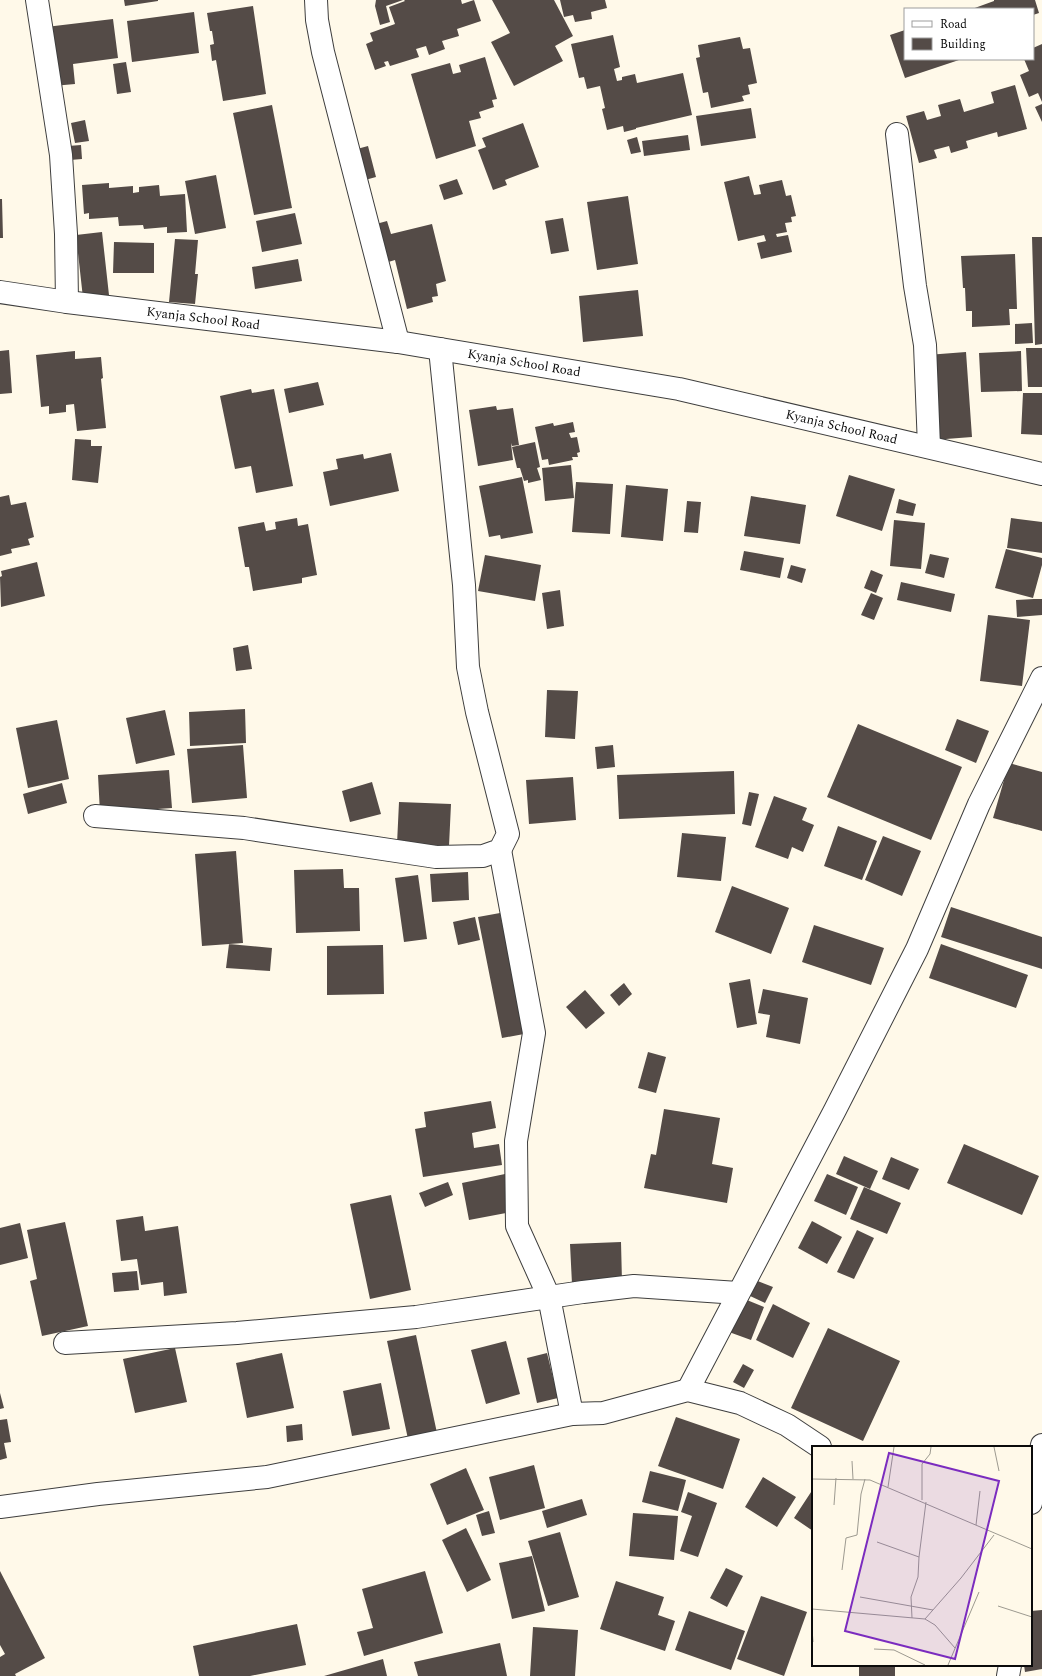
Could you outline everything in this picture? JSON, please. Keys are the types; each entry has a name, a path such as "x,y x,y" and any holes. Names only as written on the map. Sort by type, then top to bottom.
{"street":[{"path":"37,0 60,155 66,234 67,302"},
{"path":"316,0 317,20 323,52 398,342"},
{"path":"897,134 914,278 925,345 929,447"},
{"name":"Kyanja School Road","path":"0,292 67,302 398,342 680,389 1042,474"},
{"path":"440,349 464,585 468,667 477,712 508,834 500,850 534,1034 516,1140 517,1226 549,1297 572,1414"},
{"path":"688,1390 738,1292 832,1116 917,949 980,804 1042,678"},
{"path":"95,816 244,828 436,857 483,856 500,850"},
{"path":"65,1343 237,1333 416,1316 634,1286 738,1292"},
{"path":"0,1507 98,1494 267,1477 572,1414 603,1412 688,1390 740,1403 787,1425 818,1446"},
{"path":"1032,1498 1042,1445"},
{"path":"1008,1676 1010,1666"}],"building":[{"path":"124,0 158,0 158,1 125,6"},
{"path":"376,0 403,0 386,6 390,22 380,25 375,6"},
{"path":"404,0 461,0 462,4 474,0 481,21 457,29 459,36 442,41 445,49 429,55 426,46 416,49 419,57 390,66 388,61 384,62 386,66 375,70 366,44 373,41 370,33 395,24 389,7 405,1"},
{"path":"492,0 554,0 573,36 555,46 563,61 514,86 491,42 510,33"},
{"path":"560,0 605,0 607,8 591,12 592,19 575,22 573,15 564,17"},
{"path":"1035,0 1039,13 1034,15 1034,8 975,8 994,1"},
{"path":"253,6 266,94 223,101 216,60 212,61 210,45 214,44 207,13"},
{"path":"194,12 199,53 132,62 127,21"},
{"path":"113,19 118,58 73,64 75,84 53,86 46,27"},
{"path":"904,30 904,60 959,60 905,78 890,35"},
{"path":"613,35 620,67 614,69 617,81 622,80 622,77 635,74 637,83 683,73 692,115 624,132 623,126 607,130 602,109 605,108 600,86 587,89 584,77 579,78 571,44"},
{"path":"740,37 743,49 750,48 757,83 748,85 750,94 742,96 744,101 711,108 708,92 703,93 696,58 700,57 698,45"},
{"path":"1042,44 1042,102 1038,93 1029,97 1020,75 1029,71 1024,60 1034,60 1034,48"},
{"path":"485,57 497,99 492,100 494,107 479,112 481,118 469,121 476,146 436,159 411,74 450,63 453,74 461,72 459,65"},
{"path":"126,62 131,92 117,94 113,64"},
{"path":"1015,85 1027,129 998,137 997,132 966,141 968,148 951,153 949,146 934,150 937,158 919,163 906,116 924,111 927,120 941,116 938,105 960,99 964,112 994,103 991,92"},
{"path":"1042,104 1042,122 1035,107"},
{"path":"272,105 292,208 254,215 233,113"},
{"path":"751,108 756,138 701,146 696,116"},
{"path":"85,120 89,141 75,143 71,123"},
{"path":"523,123 539,167 505,180 507,185 493,190 478,150 486,147 482,138"},
{"path":"688,135 690,150 644,156 642,141"},
{"path":"637,137 641,152 631,154 627,140"},
{"path":"81,145 82,159 70,160 68,146"},
{"path":"368,146 376,177 365,180 357,149"},
{"path":"216,175 226,228 195,234 185,181"},
{"path":"749,176 754,195 761,194 759,185 782,180 786,196 791,195 796,216 791,217 792,222 785,223 787,232 776,234 777,237 788,235 792,252 761,259 757,243 766,241 764,235 738,241 724,182"},
{"path":"457,179 463,194 444,200 439,185"},
{"path":"109,183 109,188 133,186 133,193 139,192 139,187 159,185 160,196 185,194 187,232 167,233 167,227 144,229 143,225 119,226 118,217 89,219 89,213 84,214 82,185"},
{"path":"628,196 638,264 597,270 587,202"},
{"path":"0,199 2,199 3,238 0,238"},
{"path":"295,213 302,244 262,252 256,221"},
{"path":"563,218 569,251 551,254 545,221"},
{"path":"387,221 391,234 432,224 446,281 436,284 438,296 432,297 433,302 407,309 395,260 385,263 376,224"},
{"path":"102,232 109,295 83,298 76,235"},
{"path":"1032,237 1042,237 1042,344 1035,345"},
{"path":"175,239 198,240 195,274 198,274 195,304 169,302"},
{"path":"114,242 154,243 154,273 113,273"},
{"path":"1015,254 1017,309 1009,309 1010,325 972,327 972,311 966,311 961,256"},
{"path":"298,259 302,281 255,289 252,267"},
{"path":"638,290 643,336 583,342 579,296"},
{"path":"1032,323 1033,343 1015,344 1015,324"},
{"path":"1026,348 1042,348 1042,387 1028,387"},
{"path":"9,350 12,393 0,394 0,351"},
{"path":"75,351 75,359 101,357 103,378 101,379 106,428 77,431 74,404 66,405 66,412 49,414 49,406 41,407 36,355"},
{"path":"1021,351 1022,391 981,392 979,353"},
{"path":"966,352 972,437 933,440 927,355"},
{"path":"318,382 324,405 289,413 284,389"},
{"path":"251,389 252,393 274,389 293,486 256,493 251,466 235,469 220,396"},
{"path":"1023,393 1042,393 1042,435 1021,434"},
{"path":"496,406 497,410 513,408 519,445 512,446 511,443 513,460 478,466 469,410"},
{"path":"573,422 575,432 569,433 571,438 577,437 580,452 577,453 578,457 572,457 573,460 549,465 548,459 542,460 535,427 553,423 554,426"},
{"path":"75,439 91,440 91,446 102,446 98,483 72,480"},
{"path":"535,442 540,467 537,468 541,480 528,483 528,480 524,481 520,468 517,468 512,447"},
{"path":"391,453 399,491 330,506 323,472 338,469 336,459 363,454 364,459"},
{"path":"571,465 574,498 545,501 542,468"},
{"path":"849,475 895,489 882,531 836,516"},
{"path":"522,477 533,533 501,539 500,535 489,537 479,486"},
{"path":"576,482 613,484 610,534 572,532"},
{"path":"626,485 668,489 663,541 621,537"},
{"path":"9,495 11,505 26,502 34,537 28,539 30,545 11,549 12,553 0,556 0,497"},
{"path":"751,496 806,505 800,544 744,536"},
{"path":"899,499 916,504 913,516 896,513"},
{"path":"687,501 701,502 698,533 684,532"},
{"path":"297,518 298,526 308,524 317,575 302,578 302,583 253,591 249,567 245,567 238,527 264,522 266,531 276,529 275,522"},
{"path":"1011,518 1042,522 1042,553 1007,548"},
{"path":"894,520 925,523 921,569 890,566"},
{"path":"1006,549 1042,558 1042,565 1033,598 995,588"},
{"path":"744,551 784,558 780,578 740,570"},
{"path":"930,554 949,558 944,578 925,573"},
{"path":"485,555 541,565 535,601 478,591"},
{"path":"37,562 45,596 1,607 1,571"},
{"path":"791,565 806,569 802,583 787,578"},
{"path":"871,570 883,575 876,593 864,588"},
{"path":"901,582 955,594 951,612 897,600"},
{"path":"560,590 564,626 547,629 542,593"},
{"path":"871,593 883,598 874,620 861,615"},
{"path":"1042,599 1042,615 1017,617 1016,600"},
{"path":"988,615 1030,620 1022,686 980,681"},
{"path":"248,645 252,669 236,671 233,648"},
{"path":"547,690 578,691 575,739 545,737"},
{"path":"245,709 246,743 190,746 189,712"},
{"path":"165,710 175,755 136,764 126,718"},
{"path":"957,719 989,731 976,763 945,750"},
{"path":"57,720 69,779 28,788 16,728"},
{"path":"858,724 962,767 931,840 827,797"},
{"path":"243,745 247,798 192,803 187,749"},
{"path":"613,745 615,767 597,769 595,747"},
{"path":"1009,763 1042,772 1042,831 993,818"},
{"path":"169,770 172,808 100,813 98,775"},
{"path":"734,771 735,814 619,819 617,775"},
{"path":"573,777 576,820 529,824 526,780"},
{"path":"372,782 381,814 350,822 342,791"},
{"path":"62,783 67,803 28,814 23,794"},
{"path":"749,792 759,794 751,826 742,824"},
{"path":"774,796 807,808 802,820 814,825 803,852 792,847 788,859 755,847"},
{"path":"399,802 451,804 449,846 397,844"},
{"path":"838,826 877,841 862,880 824,866"},
{"path":"682,833 726,837 721,881 677,877"},
{"path":"883,836 921,851 902,896 865,880"},
{"path":"236,851 243,943 202,946 195,854"},
{"path":"343,869 344,888 359,888 360,931 296,933 294,870"},
{"path":"468,872 469,900 432,902 430,874"},
{"path":"418,875 427,939 404,942 395,878"},
{"path":"732,886 789,908 771,954 715,932"},
{"path":"951,907 1042,937 1042,969 941,937"},
{"path":"500,913 524,1034 502,1038 478,917"},
{"path":"475,917 480,940 458,945 453,922"},
{"path":"814,925 884,948 871,985 802,962"},
{"path":"229,944 272,948 270,971 226,968"},
{"path":"941,944 1028,975 1016,1008 929,978"},
{"path":"383,945 384,994 327,995 327,946"},
{"path":"750,979 757,1024 737,1028 729,983"},
{"path":"624,983 632,994 619,1006 610,995"},
{"path":"763,989 808,998 800,1044 766,1037 770,1015 758,1013"},
{"path":"585,990 605,1013 586,1029 566,1007"},
{"path":"648,1052 666,1057 656,1093 638,1088"},
{"path":"491,1101 496,1128 472,1133 474,1148 499,1144 502,1165 423,1177 415,1129 426,1127 424,1112"},
{"path":"664,1109 720,1118 712,1164 733,1168 727,1203 644,1188 651,1154 656,1155"},
{"path":"964,1144 1039,1176 1022,1215 947,1183"},
{"path":"844,1156 878,1171 870,1189 836,1174"},
{"path":"891,1157 919,1169 909,1190 882,1179"},
{"path":"505,1174 512,1212 469,1220 462,1183"},
{"path":"827,1174 858,1187 846,1215 814,1201"},
{"path":"448,1182 453,1195 425,1207 419,1193"},
{"path":"864,1187 901,1203 887,1234 850,1219"},
{"path":"391,1195 411,1290 370,1299 350,1204"},
{"path":"143,1216 145,1231 178,1226 187,1293 164,1296 163,1282 141,1285 137,1259 121,1261 116,1220"},
{"path":"812,1221 842,1237 827,1264 798,1248"},
{"path":"65,1222 88,1326 42,1336 30,1281 37,1279 27,1230"},
{"path":"20,1223 28,1258 0,1265 0,1228"},
{"path":"857,1230 874,1238 854,1279 837,1272"},
{"path":"621,1242 622,1282 572,1284 570,1244"},
{"path":"137,1271 139,1290 114,1292 112,1273"},
{"path":"755,1280 773,1287 765,1303 748,1295"},
{"path":"742,1298 764,1307 751,1340 729,1332"},
{"path":"773,1304 810,1323 793,1358 756,1340"},
{"path":"828,1328 900,1361 863,1441 791,1408"},
{"path":"416,1335 437,1433 408,1439 387,1341"},
{"path":"506,1341 520,1394 486,1404 471,1350"},
{"path":"175,1348 187,1402 135,1413 123,1359"},
{"path":"282,1353 294,1408 247,1418 236,1363"},
{"path":"547,1353 558,1398 537,1403 527,1358"},
{"path":"743,1364 754,1370 744,1388 733,1382"},
{"path":"381,1383 390,1429 352,1436 343,1391"},
{"path":"0,1393 4,1408 0,1409"},
{"path":"676,1417 740,1439 723,1489 658,1466"},
{"path":"7,1419 11,1442 4,1443 7,1458 0,1460 0,1420"},
{"path":"302,1424 303,1440 287,1442 286,1426"},
{"path":"534,1465 545,1508 500,1520 489,1477"},
{"path":"466,1468 484,1510 447,1525 430,1484"},
{"path":"650,1471 686,1480 678,1511 642,1502"},
{"path":"763,1477 796,1497 777,1527 745,1507"},
{"path":"812,1491 812,1530 794,1518"},
{"path":"688,1492 717,1503 698,1557 680,1551 692,1516 681,1512"},
{"path":"582,1499 587,1515 547,1528 542,1511"},
{"path":"489,1511 495,1533 482,1536 476,1515"},
{"path":"633,1513 678,1516 674,1560 629,1556"},
{"path":"466,1528 491,1580 467,1592 442,1540"},
{"path":"560,1532 579,1597 548,1606 528,1541"},
{"path":"532,1556 545,1611 512,1619 499,1563"},
{"path":"726,1568 743,1576 727,1607 710,1598"},
{"path":"0,1571 45,1658 15,1674 16,1676 0,1676 0,1657 5,1654 0,1645"},
{"path":"425,1571 443,1633 364,1656 357,1632 373,1628 362,1589"},
{"path":"616,1581 664,1597 658,1615 675,1621 665,1651 600,1629"},
{"path":"761,1596 807,1612 784,1676 737,1659"},
{"path":"1042,1610 1042,1669 1025,1672 1024,1666 1032,1666 1032,1611"},
{"path":"689,1611 745,1631 731,1670 675,1650"},
{"path":"297,1624 306,1665 250,1676 199,1676 193,1646"},
{"path":"533,1627 578,1630 575,1676 530,1676"},
{"path":"500,1643 507,1676 418,1676 414,1662"},
{"path":"383,1659 387,1676 324,1676"},
{"path":"859,1666 895,1666 895,1676 859,1676"}]}
